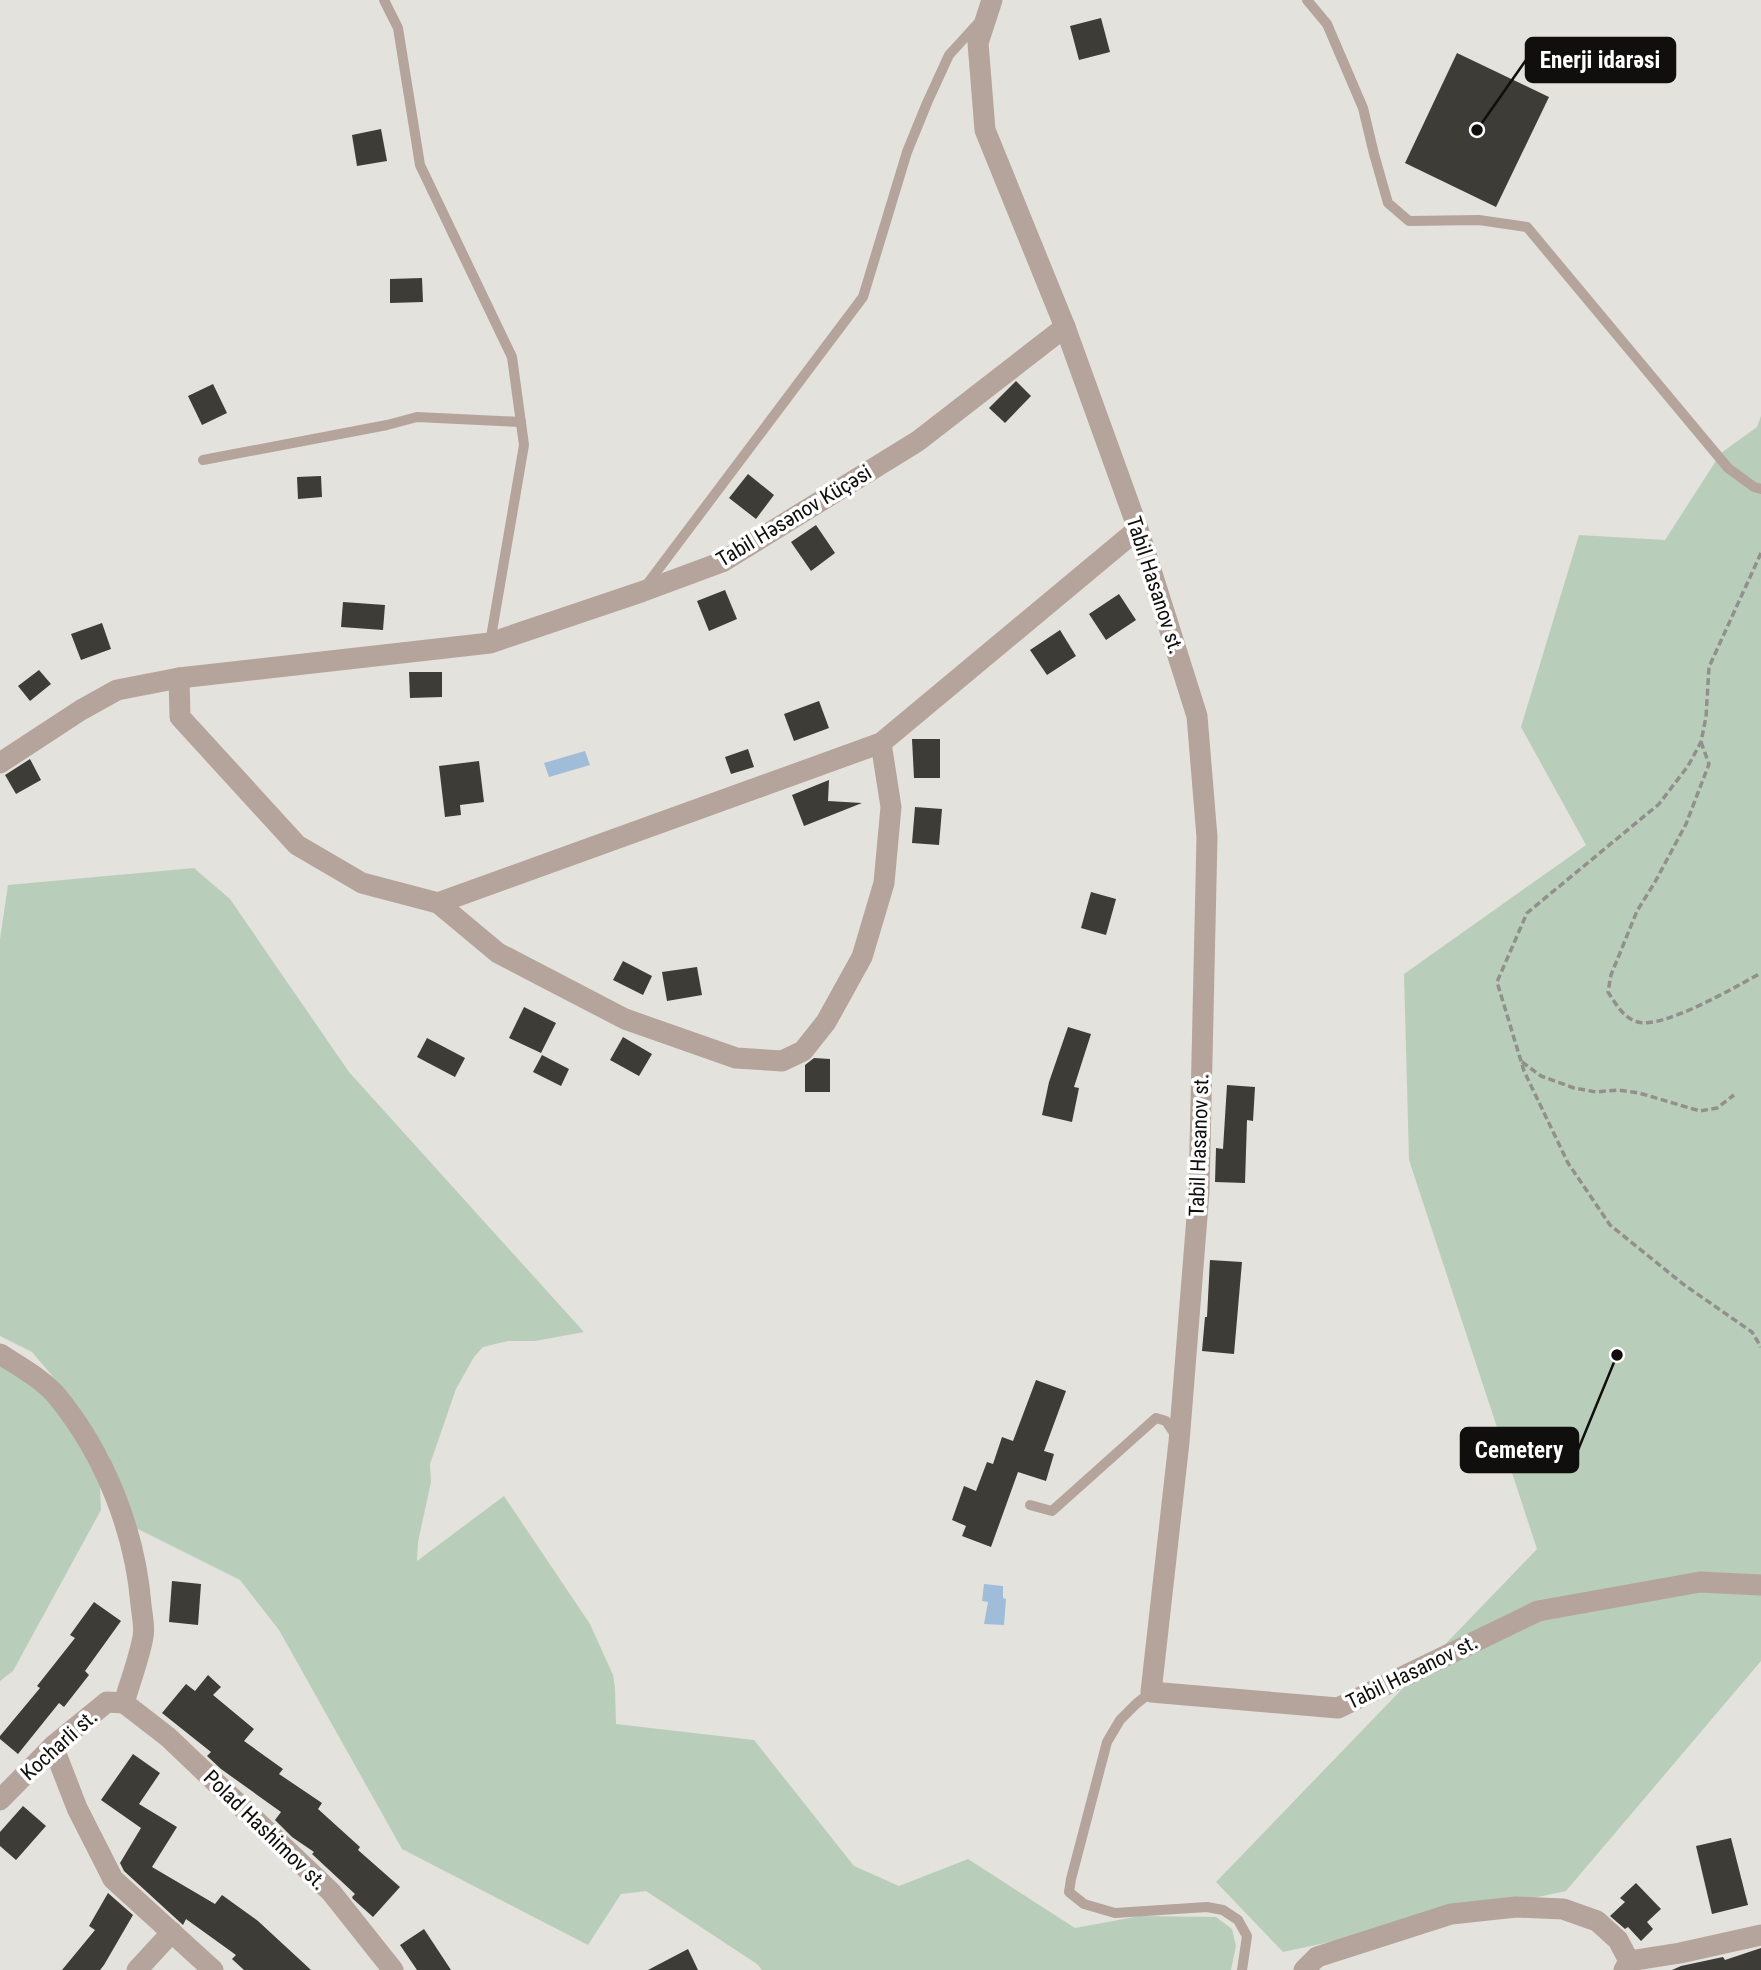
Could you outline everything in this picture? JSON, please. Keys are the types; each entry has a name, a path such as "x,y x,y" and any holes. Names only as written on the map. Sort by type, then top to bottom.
{"street":[{"name":"Tabil Hasanov st.","path":"990,5 978,43 985,130 1065,327 1138,529 1197,716 1207,837 1199,1192 1179,1442 1151,1692 1338,1708 1538,1611 1700,1582 1761,1585"},
{"name":"Tabil Həsənov Küçəsi","path":"0,764 81,710 117,691 178,678 490,643 722,562 918,441 1065,327"},
{"path":"438,903 881,743 1138,529"},
{"path":"178,678 180,717 298,845 362,883 438,903 498,953 625,1019 736,1058 782,1061 803,1051 826,1022 862,957 884,883 891,807 881,743"},
{"path":"0,1354 54,1393 85,1434 113,1491 131,1548 144,1634 124,1703"},
{"name":"Kocharli st.","path":"0,1800 53,1746 107,1702 124,1703"},
{"name":"Polad Hashimov st.","path":"124,1703 167,1737 331,1892 393,1970"},
{"path":"53,1746 77,1808 113,1879 213,1970"},
{"path":"1304,1970 1317,1956 1451,1914 1516,1908 1563,1909 1597,1921 1618,1940 1627,1965 1761,1935"},
{"path":"138,1970 172,1932"}],"lane":[{"path":"384,0 398,27 421,165 512,357 524,445 490,643"},
{"path":"1307,0 1327,24 1363,107 1388,203 1409,220 1479,220 1527,226 1728,468 1761,489"},
{"path":"641,592 863,297 907,152 927,103 949,55 990,5"},
{"path":"203,460 417,417 521,422"},
{"path":"1030,1505 1052,1511 1156,1418 1166,1421 1179,1442"},
{"path":"1151,1692 1120,1720 1107,1742 1070,1879 1069,1892 1084,1904 1115,1913 1207,1907 1223,1910 1238,1920 1247,1936 1242,1970"}],"path":[{"path":"1761,553 1709,667 1706,717 1701,742 1688,766 1659,804 1527,913 1497,982 1524,1071 1568,1163 1610,1225 1683,1284 1752,1332 1761,1347"},
{"path":"1701,742 1709,764 1686,824 1637,911 1611,975 1608,992 1621,1012 1639,1023 1667,1020 1706,1003 1761,973"},
{"path":"1521,1060 1541,1076 1574,1088 1596,1092 1618,1090 1639,1093 1700,1111 1717,1108 1734,1095"}],"green space":[{"path":"1761,416 1761,1661 1566,1891 1283,1952 1216,1882 1537,1549 1409,1160 1404,974 1586,845 1521,727 1579,535 1665,540 1721,453 1757,427"},
{"path":"194,868 230,899 349,1072 584,1332 535,1341 508,1341 483,1347 474,1357 456,1389 430,1464 431,1482 418,1542 417,1561 504,1496 590,1624 613,1675 616,1724 754,1740 854,1866 899,1886 968,1859 1075,1928 1140,1916 1216,1917 1232,1929 1236,1946 1231,1970 762,1970 757,1964 646,1891 621,1894 588,1945 402,1849 279,1630 240,1580 130,1525 109,1456 76,1404 32,1352 0,1336 0,939 8,885"},
{"path":"0,1362 48,1398 76,1438 100,1485 101,1510 13,1671 0,1681"}],"water":[{"path":"585,751 590,765 549,777 544,763"},
{"path":"984,1584 1003,1586 1003,1598 1006,1599 1004,1625 984,1624 988,1602 982,1601"}],"building":[{"path":"1101,18 1110,52 1079,60 1070,26"},
{"path":"1457,53 1549,97 1496,207 1405,163"},
{"path":"381,129 387,161 357,166 352,135"},
{"path":"422,278 423,302 390,303 390,279"},
{"path":"1016,381 1031,396 1005,423 989,408"},
{"path":"213,384 227,413 202,425 188,396"},
{"path":"748,474 774,495 756,519 729,498"},
{"path":"321,476 322,497 298,499 297,477"},
{"path":"816,525 835,553 811,571 791,542"},
{"path":"725,590 737,619 709,631 697,601"},
{"path":"1119,594 1136,620 1106,640 1089,614"},
{"path":"343,602 385,605 383,630 341,627"},
{"path":"102,623 111,649 81,660 71,634"},
{"path":"1060,630 1076,656 1047,675 1030,650"},
{"path":"39,670 51,684 30,701 18,686"},
{"path":"409,672 442,672 442,697 410,698"},
{"path":"819,701 829,728 794,741 784,714"},
{"path":"912,739 940,739 940,778 914,778"},
{"path":"748,749 754,767 731,774 725,757"},
{"path":"30,759 41,780 16,794 5,775"},
{"path":"479,761 484,802 460,805 461,815 445,817 439,766"},
{"path":"829,780 828,801 862,803 804,826 792,795"},
{"path":"915,807 942,809 939,845 912,843"},
{"path":"1091,892 1116,899 1106,935 1081,928"},
{"path":"623,961 652,976 643,995 613,980"},
{"path":"697,967 702,995 667,1001 662,972"},
{"path":"524,1007 556,1023 541,1053 509,1038"},
{"path":"1068,1027 1091,1034 1074,1087 1079,1088 1072,1122 1042,1115 1049,1082"},
{"path":"623,1037 652,1054 639,1076 610,1060"},
{"path":"427,1038 465,1058 455,1077 417,1057"},
{"path":"542,1055 569,1069 561,1086 533,1072"},
{"path":"814,1058 830,1059 830,1092 805,1092 805,1065"},
{"path":"1227,1085 1255,1087 1253,1121 1247,1120 1245,1183 1215,1182 1216,1148 1223,1149"},
{"path":"1210,1260 1242,1262 1234,1354 1202,1351"},
{"path":"1036,1380 1066,1391 1044,1451 1054,1454 1046,1481 1018,1472 991,1547 962,1536 966,1526 952,1520 964,1486 976,1491 987,1462 993,1464 1002,1437 1013,1441"},
{"path":"172,1581 201,1584 198,1625 169,1622"},
{"path":"94,1602 121,1621 85,1671 89,1675 64,1707 59,1703 18,1754 0,1739 0,1736 40,1688 37,1686 75,1638 70,1635"},
{"path":"208,1675 221,1687 213,1695 254,1729 244,1741 283,1769 279,1774 322,1803 318,1809 360,1847 358,1850 400,1887 373,1917 353,1899 355,1894 312,1854 314,1852 292,1837 275,1820 281,1812 221,1769 207,1756 211,1752 162,1713 186,1684 195,1691"},
{"path":"133,1754 160,1773 139,1804 177,1827 152,1867 215,1904 222,1895 258,1921 311,1970 244,1970 232,1959 236,1955 186,1919 183,1925 124,1871 120,1863 141,1828 101,1800"},
{"path":"23,1806 46,1826 16,1860 0,1846 0,1832"},
{"path":"1731,1838 1748,1905 1712,1914 1696,1846"},
{"path":"1636,1883 1661,1909 1647,1922 1653,1929 1641,1941 1628,1927 1625,1929 1610,1916 1625,1902 1620,1898"},
{"path":"108,1893 133,1915 104,1965 100,1970 62,1970 95,1930 89,1926"},
{"path":"424,1929 451,1970 417,1970 400,1945"},
{"path":"1761,1948 1761,1970 1672,1970 1723,1957 1725,1960"},
{"path":"688,1949 698,1970 648,1970"}],"place":[{"name":"Enerji idarəsi","path":"1477,130"},
{"name":"Cemetery","path":"1617,1355"}]}
